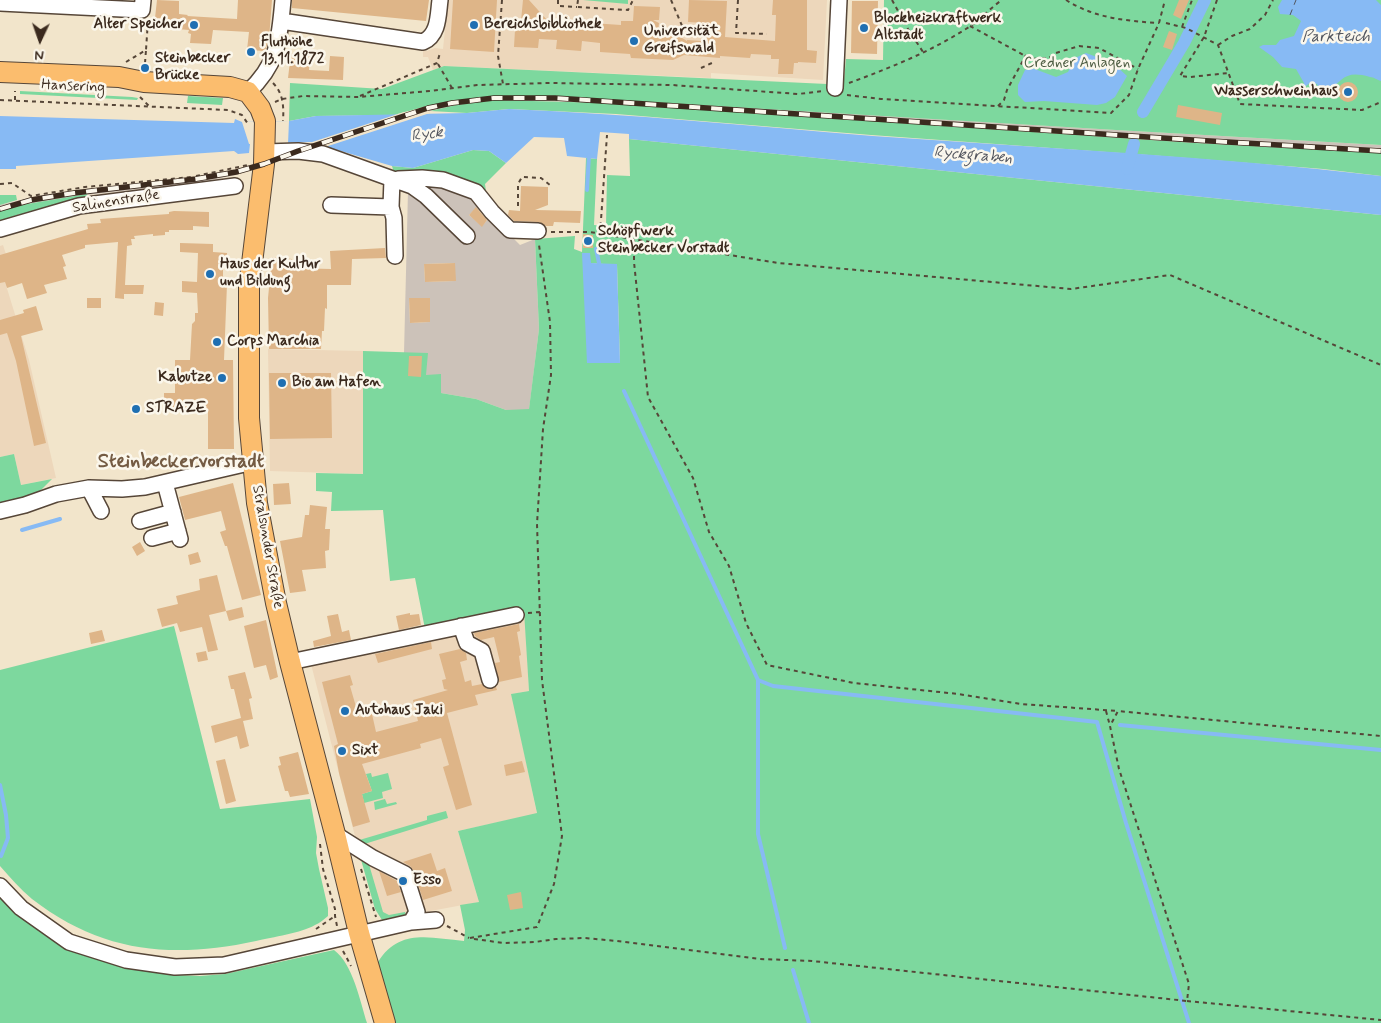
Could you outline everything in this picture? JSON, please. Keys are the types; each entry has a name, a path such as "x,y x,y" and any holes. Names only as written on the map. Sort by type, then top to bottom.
{"main road":[{"name":"Hansering","path":"0,72 106,76 145,72 248,92"},
{"name":"Hansering","path":"8,88 118,89 145,72"},
{"path":"248,92 260,108 265,121"},
{"name":"Stralsunder Straße","path":"265,121 260,154 249,288 249,418 253,462 264,544 276,603 335,834 350,936 385,1023"}],"street":[{"path":"248,92 259,81 273,58 279,39 283,0"},
{"path":"281,21 404,42 418,42 428,40 435,31 440,0"},
{"path":"839,0 839,91"},
{"path":"0,3 142,5"},
{"path":"260,154 298,152 323,154 412,186 426,196 467,236"},
{"path":"392,179 422,178 454,183 476,192 510,230 538,237"},
{"path":"392,179 391,207 394,218 395,256"},
{"name":"Salinenstraße","path":"0,229 80,206 235,186"},
{"path":"331,205 391,207"},
{"path":"0,511 25,505 56,494 89,488 122,489 165,483 253,462"},
{"path":"152,538 179,535 165,483"},
{"path":"89,488 101,511"},
{"path":"140,521 173,512"},
{"path":"290,662 516,615"},
{"path":"461,626 467,643 482,651 490,680"},
{"path":"335,834 373,858 405,874 417,912 411,922"},
{"path":"0,886 20,908 69,942 126,960 175,967 224,965 411,922 436,920"}],"path":[{"path":"502,0 498,56 503,84"},
{"path":"558,0 558,6 628,10 633,0"},
{"path":"577,7 578,0"},
{"path":"671,0 683,28"},
{"path":"738,0 736,32 767,34"},
{"path":"892,0 923,52"},
{"path":"839,91 923,52 970,26 1002,0"},
{"path":"1066,0 1112,19 1159,23"},
{"path":"0,100 228,110 265,121 282,99 303,96 358,97 477,85 600,82 672,84 798,94 839,91 881,99 1112,113 1129,95 1138,69 1159,23 1164,0"},
{"path":"1182,27 1192,0"},
{"path":"1217,0 1204,37 1180,76 1190,77 1228,73"},
{"path":"1218,45 1232,36 1250,29 1265,15 1273,0"},
{"path":"142,5 148,19 145,72"},
{"path":"1166,23 1186,28 1218,45 1240,104 1362,110 1381,102"},
{"path":"970,26 1032,59 1049,58 1056,53 1079,46 1099,48 1138,69"},
{"path":"106,76 146,50"},
{"path":"440,53 437,63 452,88"},
{"path":"998,106 1004,100 1007,90 1026,55"},
{"path":"701,68 714,62"},
{"path":"358,97 437,63"},
{"path":"8,88 15,100"},
{"path":"280,89 282,99"},
{"path":"600,234 607,135"},
{"path":"0,184 12,183 31,196 85,187 195,177 260,154"},
{"path":"518,206 518,184 522,177 541,178 550,185"},
{"path":"470,938 537,927 554,884 562,836 542,680 538,524 543,429 551,375 550,322 538,237 590,232 778,263 1071,289 1170,275 1381,365"},
{"path":"634,240 634,262 648,397 693,478 709,532 729,566 746,623 768,665 854,683 958,694 1020,704 1118,711 1381,736"},
{"path":"1106,710 1122,779 1189,984 1187,1001"},
{"path":"1110,726 1118,711"},
{"path":"354,846 379,929"},
{"path":"316,929 335,916 350,936 343,952 353,971"},
{"path":"436,920 470,938 504,943 585,938 760,959 832,963 1381,1020"}],"shaded area":[{"name":"Universität Greifswald","path":"448,0 827,0 823,80 711,73 711,78 444,66 433,70 428,57 423,57 423,51 435,48 443,49"},
{"path":"495,96 591,98 1381,145 1381,153 1195,143 605,103 495,100 456,105 430,111 236,175 196,183 86,195 21,205 0,211 0,205 42,195 196,177 236,170 427,106"},
{"path":"415,181 465,190 520,245 535,239 539,329 529,410 506,410 476,399 441,393 404,353 408,191","holes":["476,208 489,218 482,226 469,215","454,263 455,281 425,282 424,264","409,298 430,298 430,322 410,323"]},
{"path":"3,245 14,279 5,282 29,360 56,478 21,485 14,454 0,457 0,246"},
{"path":"268,349 363,351 363,474 270,471"},
{"path":"525,617 529,691 512,694 537,814 458,831 479,902 382,920 375,909 360,856 311,664"}],"green space":[{"path":"583,0 628,0 628,4"},
{"name":"Credner Anlagen","path":"884,0 1381,0 1381,145 549,96 495,96 427,106 394,115 316,116 289,121 290,83 382,89 444,66 827,84 844,80 846,59 883,60"},
{"path":"20,91 138,98 137,100 20,94"},
{"path":"188,96 223,98 222,105 187,103"},
{"path":"495,100 605,103 1195,143 1381,153 1381,176 1323,169 616,114 509,109 467,113 430,111 456,105"},
{"path":"629,139 1381,215 1381,1023 393,1023 378,962 386,951 405,940 427,937 464,941 465,930 460,905 479,902 458,831 537,813 511,694 529,691 524,611 425,629 415,578 390,581 383,510 331,511 332,492 316,491 316,473 363,474 363,351 428,353 426,375 441,374 441,393 476,399 506,410 529,409 539,329 535,239 575,236 574,249 582,252 586,158 597,159 594,225 606,226 607,175 630,176","holes":["590,253 590,263 617,265 620,363 587,363"]},
{"path":"473,150 489,151 506,163 485,184 486,191 463,183 395,176 392,166 413,168"},
{"path":"87,194 88,200 25,217 20,214 0,221 0,211 21,205"},
{"path":"0,195 16,195 17,200 0,205"},
{"path":"14,454 21,485 52,479 34,497 0,505 0,457"},
{"path":"174,626 220,809 310,799 317,837 316,853 328,916 309,928 225,947 167,950 139,947 111,941 85,931 58,917 32,899 0,866 0,670"},
{"path":"371,773 372,777 388,773 392,789 382,792 383,798 364,803 362,794 372,791 366,774"},
{"path":"385,799 387,804 396,802 397,804 375,810 374,802"},
{"path":"446,811 448,818 358,846 356,841 427,820 427,816"},
{"path":"360,856 368,861 383,912 389,915 405,912 406,915 382,920 375,909"},
{"path":"0,896 124,967 175,975 225,974 334,950 341,956 351,973 367,1023 0,1023"}],"water":[{"name":"Parkteich","path":"1282,0 1376,0 1381,5 1381,81 1362,75 1350,75 1341,80 1326,94 1321,93 1317,84 1310,83 1303,88 1304,83 1296,69 1282,67 1273,57 1259,47 1263,45 1276,45 1280,40 1294,36 1301,21 1293,15 1280,14 1278,7"},
{"path":"1086,53 1113,63 1127,76 1115,97 1106,103 1097,105 1044,101 1025,102 1018,95 1018,85 1025,70 1032,68 1056,77 1068,72 1075,58"},
{"path":"509,109 646,117 873,136 1191,158 1381,176 1381,215 629,139 629,134 600,132 597,159 567,156 564,138 534,137 506,163 489,151 473,150 413,168 392,166 310,142 250,144 249,153 238,154 234,151 16,166 16,169 0,169 0,116 234,123 235,119 242,122 289,121 316,116 467,113"},
{"path":"582,253 590,253 591,263 617,264 620,363 587,363"}],"pier":[{"path":"429,110 430,113 322,148 306,144 404,112"},
{"name":"Steinbecker Brücke","path":"289,121 288,144 249,144 242,122"}],"building":[{"path":"157,0 179,1 179,14 187,16 237,19 238,0 272,0 269,39 265,51 247,50 249,32 213,30 211,44 190,43 191,34 188,33 189,30 154,27"},
{"path":"292,0 429,0 426,21 292,8"},
{"name":"Bereichsbibliothek","path":"453,0 497,0 494,52 450,49"},
{"path":"523,0 529,0 547,20 621,25 621,21 633,21 634,6 660,7 659,20 653,20 659,23 658,32 674,33 687,41 703,41 704,23 688,22 689,0 727,1 725,37 775,41 776,15 772,15 773,0 807,0 807,50 817,51 816,63 794,63 793,74 778,74 779,59 771,59 771,55 751,54 750,58 720,56 720,58 684,55 673,60 631,58 630,54 600,52 600,43 582,41 581,51 556,49 557,40 539,39 538,48 514,47 515,30 520,31"},
{"path":"1179,0 1189,0 1181,19 1173,15"},
{"name":"Blockheizkraftwerk Altstadt","path":"852,1 878,1 877,54 851,53"},
{"path":"1169,31 1177,34 1172,50 1163,47"},
{"path":"291,53 310,54 309,70 329,71 330,56 344,57 343,80 288,78"},
{"name":"Wasserschweinhaus","path":"1348,82 1355,85 1358,92 1355,99 1348,102 1341,99 1338,92 1341,85"},
{"path":"1178,105 1222,113 1220,125 1176,117"},
{"path":"521,186 548,187 548,205 535,210 581,211 580,223 554,222 553,226 546,226 538,222 514,221 508,215 509,210 520,211"},
{"path":"476,207 487,220 482,227 469,215"},
{"path":"169,212 209,212 209,227 193,226 193,230 169,230 169,232 165,232 165,235 134,236 135,239 131,239 132,245 127,246 125,285 144,285 143,294 124,294 124,299 115,298 118,242 85,245 85,248 62,255 66,266 63,267 67,279 44,285 47,293 27,299 22,283 7,288 5,282 0,283 0,255 88,229 87,224 101,223 100,219 169,214"},
{"name":"Schöpfwerk Steinbecker Vorstadt","path":"583,234 593,235 593,248 583,248"},
{"path":"180,243 213,244 213,252 227,253 227,265 223,265 223,284 227,284 224,360 233,360 234,449 208,449 208,409 164,412 164,393 175,393 175,360 190,360 192,324 195,321 195,313 198,313 197,293 182,292 182,281 197,282 198,253 180,252"},
{"path":"385,248 386,258 352,259 351,285 327,285 327,309 325,308 321,349 269,349 268,298 272,257 292,259 291,268 331,269 330,251"},
{"path":"455,263 456,281 425,282 424,264"},
{"path":"87,298 101,298 101,308 87,308"},
{"path":"409,298 430,298 430,322 410,323"},
{"path":"155,302 164,303 163,316 154,315"},
{"path":"36,306 43,330 21,336 46,443 34,446 16,361 7,333 0,335 0,320 24,313 23,310"},
{"path":"409,356 422,356 421,377 408,376"},
{"path":"269,373 331,373 332,438 270,439"},
{"path":"233,483 261,595 242,600 227,546 225,546 220,532 226,530 221,511 185,520 179,497"},
{"path":"289,483 291,504 274,505 273,484"},
{"path":"310,505 327,507 325,529 330,529 329,550 325,551 326,568 302,570 306,591 290,593 280,541 302,537 305,515 309,515"},
{"path":"140,542 145,551 137,556 132,547"},
{"path":"198,552 201,562 190,565 188,555"},
{"path":"217,575 226,611 209,615 218,650 208,652 202,627 180,632 177,623 162,627 157,609 178,604 176,596 200,590 199,579"},
{"path":"242,607 244,617 229,621 226,611"},
{"path":"410,613 410,615 419,614 421,625 399,630 396,616"},
{"path":"338,614 342,632 349,630 351,640 314,647 313,641 331,636 327,616"},
{"path":"266,620 278,677 270,680 266,665 254,668 244,626"},
{"path":"519,624 520,631 517,632 522,677 499,682 495,663 500,662 494,637 481,640 474,633"},
{"path":"102,630 105,641 91,644 89,633"},
{"path":"431,642 432,649 378,663 375,654"},
{"path":"460,649 466,653 467,660 460,662 465,682 471,680 472,686 482,684 488,689 496,687 497,690 475,695 478,705 447,713 472,805 456,810 443,767 449,765 441,738 420,744 421,748 362,764 372,791 362,794 370,822 353,827 334,746 338,744 322,682 350,675 353,685 350,686 359,717 372,714 376,732 418,721 413,700 448,690 444,689 442,680 446,679 439,654"},
{"path":"206,651 208,660 198,662 196,653"},
{"path":"245,672 252,698 249,699 253,719 243,721 249,746 240,749 237,736 215,743 211,726 241,718 234,689 231,689 228,676"},
{"path":"298,752 309,794 290,797 288,791 285,791 278,766 281,765 279,757"},
{"path":"225,759 236,801 226,804 216,761"},
{"path":"522,761 525,772 506,776 504,765"},
{"path":"431,853 437,871 445,868 452,891 423,900 414,871 403,862"},
{"path":"379,871 397,881 401,892 387,896"},
{"path":"521,892 523,908 510,910 507,895"}],"waterway":[{"path":"1143,112 1184,43 1205,0"},
{"path":"1127,169 1134,144"},
{"path":"587,190 589,155"},
{"path":"596,249 599,263"},
{"path":"624,391 758,680 773,686 1097,722 1126,823 1189,1023"},
{"path":"22,530 60,519"},
{"path":"758,680 758,834 785,948"},
{"path":"1120,725 1381,750"},
{"path":"0,785 8,838 1,856"},
{"path":"793,970 809,1023"}],"ferry route":[{"path":"1290,15 1296,0"}],"railway":[{"path":"0,209 31,200 74,193 196,179 236,172 428,108 494,98 555,98 1381,151"}],"place":[{"name":"Alter Speicher","path":"194,25"},
{"name":"Bereichsbibliothek","path":"474,25"},
{"name":"Blockheizkraftwerk Altstadt","path":"864,28"},
{"name":"Universität Greifswald","path":"634,41"},
{"name":"Fluthöhe 13.11.1872","path":"251,52"},
{"name":"Steinbecker Brücke","path":"145,68"},
{"name":"Wasserschweinhaus","path":"1348,92"},
{"name":"Schöpfwerk Steinbecker Vorstadt","path":"588,241"},
{"name":"Haus der Kultur und Bildung","path":"210,274"},
{"name":"Corps Marchia","path":"217,342"},
{"name":"Kabutze","path":"222,378"},
{"name":"Bio am Hafen","path":"282,383"},
{"name":"STRAZE","path":"136,409"},
{"name":"Autohaus Jaki","path":"345,711"},
{"name":"Sixt","path":"342,751"},
{"name":"Esso","path":"403,881"}],"district":[{"name":"Steinbeckervorstadt","path":"181,463"}],"water label":[{"name":"Ryck","path":"427,135"},
{"name":"Ryckgraben","path":"973,156"}]}
